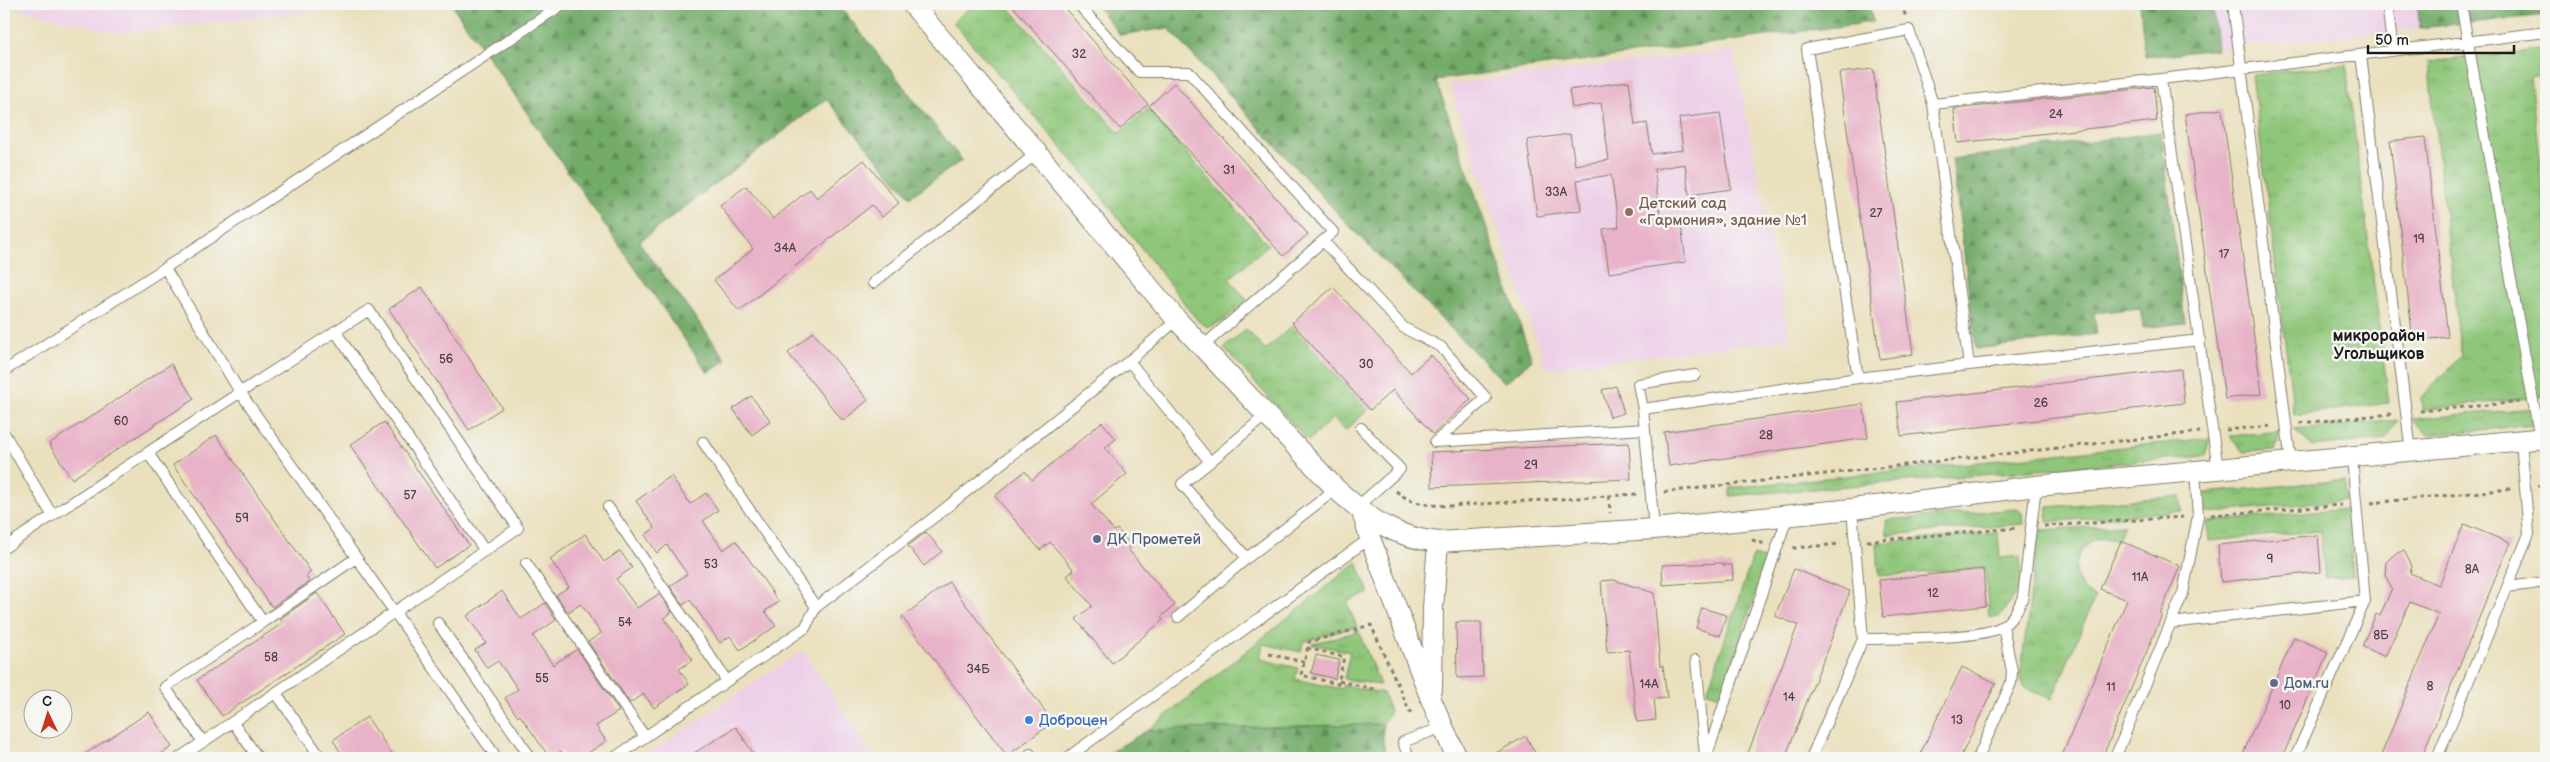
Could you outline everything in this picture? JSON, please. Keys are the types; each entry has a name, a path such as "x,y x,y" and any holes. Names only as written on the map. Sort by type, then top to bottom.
{"street":[{"path":"914,4 1177,320 1202,347 1336,489 1359,510 1395,533 1416,540 1438,542 1654,529 1852,509 2036,486 2536,440"},
{"path":"1359,510 1432,702 1457,758"},
{"path":"1432,702 1433,608 1438,542"}],"lane":[{"path":"4,370 165,268 563,4"},
{"path":"1078,4 1139,72 1189,72 1333,232 1202,347"},
{"path":"2233,4 2291,463"},
{"path":"2387,4 2393,51"},
{"path":"2437,758 2528,534 2526,487 2536,440 2532,401 2461,4"},
{"path":"1858,378 1808,49 1909,30 1933,104 1969,365"},
{"path":"1933,104 2546,32"},
{"path":"2361,55 2411,452"},
{"path":"2161,78 2218,469"},
{"path":"873,283 1037,152"},
{"path":"1323,241 1404,328 1440,347 1486,398 1435,442 1645,429"},
{"path":"165,268 240,392 497,758"},
{"path":"4,548 240,392 369,310 518,528 179,758"},
{"path":"614,758 806,628 816,607 937,515 1129,361 1177,320"},
{"path":"335,331 486,550"},
{"path":"1643,409 1858,378 2200,340"},
{"path":"1129,361 1210,462"},
{"path":"1654,529 1643,409 1638,384 1695,375"},
{"path":"1247,558 1182,484 1266,415"},
{"path":"1359,510 1400,469 1360,428"},
{"path":"4,433 52,516"},
{"path":"704,442 816,607"},
{"path":"148,453 263,622"},
{"path":"2295,758 2365,601 2352,458"},
{"path":"2115,758 2183,593 2198,516 2195,471"},
{"path":"1863,639 1980,634 2003,626 2012,618 2023,596 2036,486"},
{"path":"1178,617 1247,558 1336,489"},
{"path":"608,507 727,682"},
{"path":"1811,758 1863,639 1852,509"},
{"path":"1705,758 1788,515"},
{"path":"1067,758 1370,538"},
{"path":"203,742 165,687 356,558"},
{"path":"526,563 645,737"},
{"path":"2508,587 2546,582"},
{"path":"2171,623 2365,601"},
{"path":"438,623 531,758"},
{"path":"1978,758 2011,683 2012,671 2003,626"},
{"path":"1696,660 1705,758"},
{"path":"276,693 321,758"},
{"path":"232,722 258,758"},
{"path":"1409,758 1403,742 1442,727"}],"path":[{"path":"1386,482 1411,502 1426,505 1450,506 1650,494 2213,431 2532,401"},
{"path":"1776,549 2032,527 2357,504 2546,485"},
{"path":"1378,690 1339,681 1338,684 1301,675 1308,642 1371,625 1410,712"},
{"path":"1307,648 1344,657 1339,681"},
{"path":"1269,654 1304,662"}],"shaded area":[{"path":"4,4 380,4 118,33 4,6"},
{"path":"2213,4 2417,4 2420,28 2217,49"},
{"name":"Детский сад «Гармония», здание №1","path":"1734,50 1790,339 1546,369 1449,84"},
{"path":"803,650 874,758 642,758"}],"green space":[{"path":"451,4 838,4 962,160 910,197 826,99 639,242 727,360 708,373"},
{"path":"974,4 1006,4 1119,133 1148,109 1268,245 1229,279 1247,300 1222,322 1208,327 1198,321 1081,170 953,22"},
{"path":"1095,4 1869,4 1873,22 1436,80 1532,360 1505,383 1351,228 1168,28 1120,35"},
{"path":"2140,4 2213,4 2217,49 2145,57"},
{"path":"2417,4 2546,4 2546,15 2420,28"},
{"path":"2546,49 2546,75 2530,78 2546,220 2546,396 2422,410 2421,397 2461,356 2428,62"},
{"path":"2346,64 2389,403 2294,415 2252,75"},
{"path":"2161,132 2185,323 2143,328 2140,308 2094,313 2097,334 1976,349 1952,159"},
{"path":"1292,326 1368,410 1345,431 1333,418 1308,441 1224,348 1246,329 1265,350"},
{"path":"2546,407 2546,424 2427,435 2412,419"},
{"path":"2398,420 2385,439 2312,446 2294,430"},
{"path":"2281,431 2275,450 2243,452 2230,436"},
{"path":"2210,438 2205,456 1730,496 1730,488"},
{"path":"2345,480 2346,500 2206,513 2204,493"},
{"path":"2180,496 2182,511 2047,522 2048,507"},
{"path":"2017,509 2022,513 2023,524 1887,535 1886,520"},
{"path":"2347,509 2353,576 2325,578 2320,531 2209,541 2207,522"},
{"path":"2124,525 2117,541 2104,539 2093,541 2084,548 2079,557 2076,567 2078,578 2084,589 2095,597 2052,699 2026,689 2020,678 2039,530"},
{"path":"1998,533 2000,558 2020,556 2022,582 2000,617 1989,617 1985,568 1879,576 1877,543"},
{"path":"1753,556 1767,560 1721,696 1707,692"},
{"path":"1357,562 1369,593 1347,602 1380,685 1344,679 1350,652 1311,644 1356,632 1354,627 1303,642 1301,652 1263,644 1260,659 1298,668 1295,679 1342,689 1343,685 1383,693 1390,711 1383,724 1148,730"},
{"path":"1383,724 1383,743 1389,758 1100,758 1148,730"}],"building":[{"path":"1011,4 1061,4 1148,104 1120,129"},
{"path":"1873,69 1913,354 1880,359 1839,73"},
{"path":"1629,81 1635,125 1647,123 1652,154 1683,150 1679,118 1720,113 1731,189 1689,195 1685,164 1654,169 1661,221 1680,218 1686,262 1609,273 1603,229 1619,227 1611,175 1577,180 1581,210 1537,216 1527,140 1570,134 1575,165 1609,160 1601,103 1572,108 1569,90"},
{"path":"1174,83 1308,234 1283,256 1149,106"},
{"path":"2154,87 2157,121 1958,143 1954,109"},
{"path":"2222,109 2262,394 2225,399 2185,114"},
{"path":"2425,137 2448,337 2413,341 2390,141"},
{"path":"864,160 899,203 882,217 872,205 739,311 714,280 753,249 720,206 746,186 773,219 810,189 817,198"},
{"path":"422,287 502,408 469,430 389,309"},
{"path":"1333,287 1411,373 1431,355 1471,399 1433,434 1393,390 1370,410 1292,323"},
{"path":"813,332 868,400 843,421 788,353"},
{"path":"171,364 194,399 72,479 49,444"},
{"path":"2181,369 2184,403 1901,436 1897,402"},
{"path":"1616,386 1624,413 1610,417 1602,390"},
{"path":"751,396 771,421 752,435 733,409"},
{"path":"1863,404 1868,438 1669,466 1664,432"},
{"path":"384,422 469,545 435,568 350,445"},
{"name":"ДК Прометей","path":"1102,422 1116,439 1105,448 1127,474 1091,504 1114,531 1117,529 1132,546 1128,549 1175,605 1161,617 1163,620 1112,663 1076,619 1092,606 1067,576 1074,570 1050,542 1040,550 995,496 1025,471 1032,480"},
{"path":"216,435 311,572 306,576 309,582 272,607 173,465"},
{"path":"1629,443 1631,479 1432,487 1431,452"},
{"path":"671,476 690,504 706,493 718,510 703,521 723,550 736,541 779,602 765,611 776,626 740,650 730,636 720,643 690,600 683,605 670,586 687,574 667,545 657,553 645,535 655,528 636,501"},
{"path":"2464,524 2510,543 2421,758 2380,758 2439,614 2410,602 2385,657 2362,646 2376,614 2380,616 2392,588 2385,575 2386,562 2396,553 2404,551 2412,566 2410,573 2439,585"},
{"path":"926,532 942,551 924,566 908,546"},
{"path":"585,534 604,562 620,551 632,568 616,579 637,608 659,594 672,612 664,618 693,660 679,669 689,684 654,708 644,694 630,703 588,642 601,633 581,604 568,612 556,595 569,587 550,559"},
{"path":"2318,535 2321,572 2221,582 2218,545"},
{"path":"2121,541 2180,566 2160,614 2162,615 2102,758 2061,758 2127,600 2100,589"},
{"path":"1723,563 1723,565 1732,565 1733,580 1663,585 1662,565"},
{"path":"1794,569 1850,591 1785,758 1746,758 1798,625 1775,616"},
{"path":"1983,569 1986,606 1883,617 1879,580"},
{"path":"1614,580 1654,593 1660,666 1663,666 1667,698 1654,699 1656,720 1637,722 1629,650 1607,652 1601,581"},
{"path":"949,582 1053,722 1007,756 902,617"},
{"path":"502,591 521,619 545,603 556,620 533,636 553,665 577,649 619,711 596,726 606,741 581,758 566,758 561,751 550,758 520,715 518,717 505,698 518,689 498,661 487,668 475,650 486,643 467,616"},
{"path":"317,593 345,634 222,716 197,680 283,623 280,619"},
{"path":"1702,608 1726,615 1720,636 1696,628"},
{"path":"1456,622 1481,622 1483,677 1457,678"},
{"path":"2294,637 2328,652 2282,758 2241,758"},
{"path":"1316,655 1339,660 1335,679 1311,673"},
{"path":"1962,667 1996,683 1960,758 1918,758"},
{"path":"149,712 172,747 154,758 79,758"},
{"path":"367,717 395,758 344,758 333,740"},
{"path":"736,727 756,758 686,758"},
{"path":"1526,736 1538,758 1487,758"}],"place":[{"name":"Детский сад «Гармония», здание №1","path":"1629,212"},
{"name":"ДК Прометей","path":"1097,539"},
{"name":"Дом.ru","path":"2274,683"},
{"name":"Доброцен","path":"1029,720"}],"district":[{"name":"микрорайон Угольщиков","path":"2379,345"}]}
